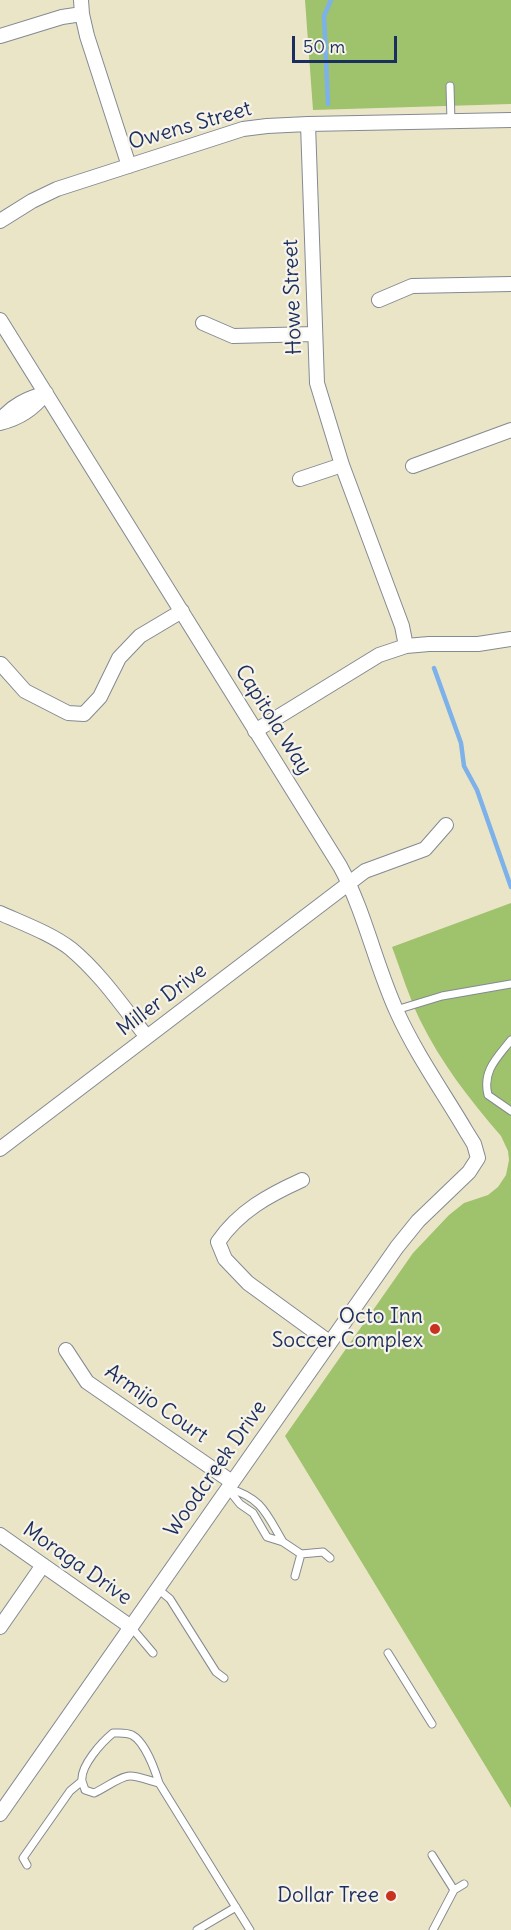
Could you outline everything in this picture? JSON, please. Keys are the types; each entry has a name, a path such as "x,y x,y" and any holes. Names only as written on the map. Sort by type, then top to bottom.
{"street":[{"path":"0,36 62,17 81,7 129,166"},
{"name":"Owens Street","path":"0,221 57,189 243,129 308,124 511,120"},
{"name":"Howe Street","path":"308,124 317,383 342,465 402,626 406,646"},
{"path":"379,300 412,286 511,284"},
{"name":"Capitola Way","path":"0,320 349,883 396,1010 414,1046 474,1144 478,1158"},
{"path":"203,323 233,336 315,334"},
{"path":"0,422 9,410 28,398 45,393"},
{"path":"413,466 511,430"},
{"path":"300,479 342,465"},
{"path":"1,664 25,691 68,713 84,714 100,697 119,658 140,636 182,611"},
{"path":"255,731 379,655 406,646 478,644 511,639"},
{"name":"Miller Drive","path":"3,1141 147,1037 365,871 425,849 446,825"},
{"path":"0,913 69,948 94,971 147,1037"},
{"name":"Woodcreek Drive","path":"0,1814 397,1247 418,1221 469,1172 478,1158"},
{"path":"302,1180 269,1195 228,1226 218,1242 225,1259 248,1283 329,1342"},
{"name":"Armijo Court","path":"66,1350 87,1382 230,1485"},
{"name":"Moraga Drive","path":"0,1535 131,1627"},
{"path":"0,1627 43,1565"}],"lane":[{"path":"450,86 452,121"},
{"path":"396,1010 442,996 511,984"},
{"path":"511,1040 488,1070 486,1089 488,1095 511,1112"},
{"path":"230,1485 261,1504 283,1542"},
{"path":"230,1485 240,1504 253,1513 267,1537 283,1542 301,1554 323,1552 330,1558"},
{"path":"296,1576 301,1554"},
{"path":"158,1589 170,1599 216,1672 224,1678"},
{"path":"131,1627 153,1653"},
{"path":"388,1653 432,1724"},
{"path":"27,1865 23,1858 70,1791 81,1781 84,1770 103,1742 112,1733 125,1732 135,1736 141,1745 155,1769 159,1783 250,1930"},
{"path":"81,1781 85,1790 94,1793 120,1778 129,1776 159,1783"},
{"path":"432,1855 454,1890"},
{"path":"433,1930 454,1890 464,1884"},
{"path":"197,1930 236,1907"}],"green space":[{"path":"305,0 511,0 511,104 313,110"},
{"name":"Octo Inn Soccer Complex","path":"511,903 511,1808 285,1436 413,1253 449,1215 464,1203 488,1195 498,1187 506,1175 508,1151 501,1136 457,1081 428,1036 412,1002 392,947"}],"waterway":[{"path":"328,104 324,16 331,0"},
{"path":"434,668 461,743 464,766 477,790 511,887"}],"place":[{"name":"Octo Inn Soccer Complex","path":"435,1329"},
{"name":"Dollar Tree","path":"391,1896"}]}
